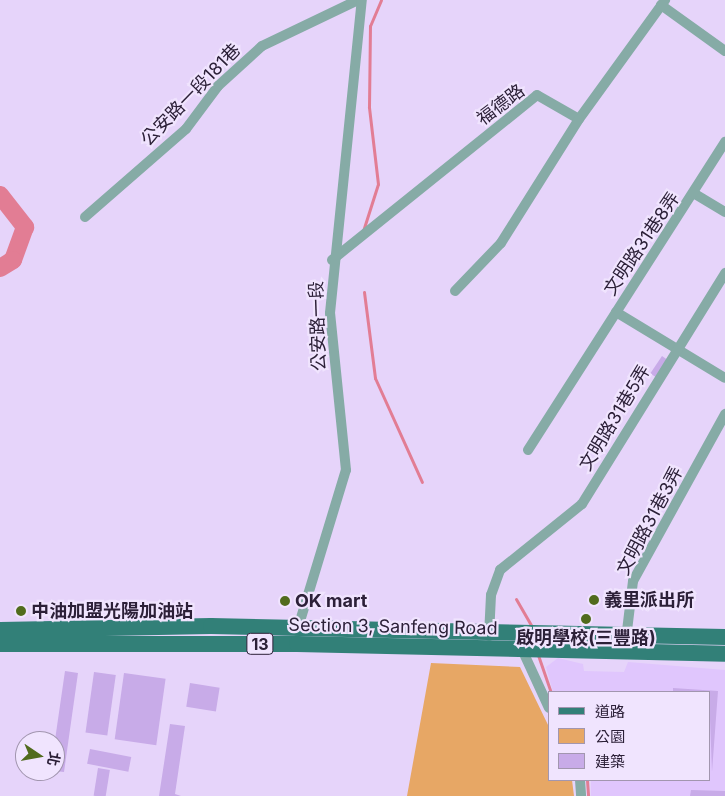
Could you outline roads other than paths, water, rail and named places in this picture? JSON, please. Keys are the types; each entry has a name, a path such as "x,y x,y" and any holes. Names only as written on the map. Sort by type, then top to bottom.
{"main road":[{"name":"Section 3, Sanfeng Road","path":"0,630 488,641 626,642 725,637"},
{"name":"Section 3, Sanfeng Road","path":"0,644 297,636"},
{"name":"Section 3, Sanfeng Road","path":"626,642 725,654"}],"street":[{"name":"公安路一段181巷","path":"86,217 186,129 218,86 262,46 358,0"},
{"name":"公安路一段","path":"297,636 346,470 330,313 332,260 362,0"},
{"path":"455,291 501,243 579,119 663,2 725,51"},
{"name":"福德路","path":"332,260 537,95 579,119"},
{"name":"文明路31巷8弄","path":"528,450 616,312 695,194 725,142"},
{"path":"695,194 725,212"},
{"name":"文明路31巷5弄","path":"488,641 491,595 500,570 582,504 725,273"},
{"path":"616,312 725,378"},
{"name":"文明路31巷3弄","path":"626,642 633,580 725,414"},
{"path":"520,641 548,706"},
{"path":"580,781 581,796"}],"waterway":[{"path":"363,231 378,184 369,107 370,26 381,0"},
{"path":"0,195 25,227 13,260 0,268"},
{"path":"364,292 375,378 422,482"},
{"path":"516,599 532,627"},
{"path":"538,655 551,691"},
{"path":"587,781 588,796"}],"place":[{"name":"義里派出所","path":"594,600"},
{"name":"OK mart","path":"285,601"},
{"name":"中油加盟光陽加油站","path":"21,611"},
{"name":"啟明學校(三豐路)","path":"586,619"}]}
